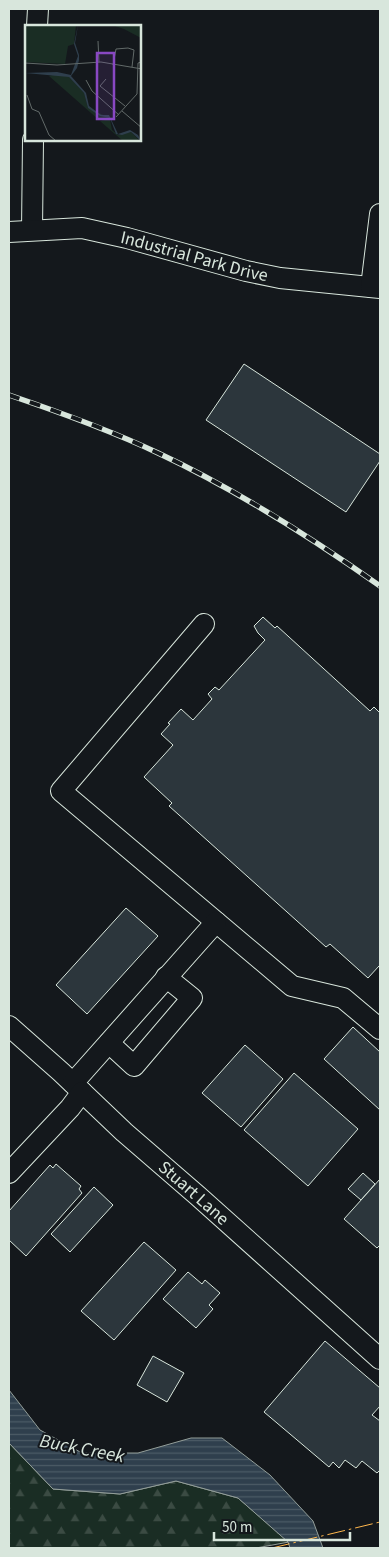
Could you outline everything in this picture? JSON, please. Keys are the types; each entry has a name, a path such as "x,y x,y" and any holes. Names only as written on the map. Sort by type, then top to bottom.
{"street":[{"path":"37,25 38,9"},
{"path":"32,230 33,141"},
{"path":"376,287 380,214"},
{"name":"Industrial Park Drive","path":"9,232 82,228 127,238 254,273 280,278 376,287"},
{"path":"204,624 61,791 292,986 344,998 380,1029"},
{"path":"9,1173 70,1108 77,1087 109,1043 166,976 216,922"},
{"path":"109,1043 134,1066 192,998 166,976"},
{"name":"Stuart Lane","path":"9,1026 124,1132 380,1359"}],"green space":[{"path":"9,1443 53,1489 120,1494 176,1481 238,1498 289,1542 256,1548 9,1548"}],"water":[{"path":"9,1390 40,1430 82,1453 138,1453 191,1438 222,1438 270,1475 313,1521 323,1548 290,1548 288,1542 238,1498 176,1481 120,1494 53,1489 9,1443"}],"building":[{"path":"244,364 380,454 380,461 346,512 206,420"},
{"path":"263,617 275,628 277,626 370,711 374,707 380,713 380,967 368,978 330,944 326,947 169,806 172,803 144,777 173,745 161,734 170,724 168,723 181,709 193,720 212,699 208,694 215,687 219,690 265,640 254,626"},
{"path":"126,908 158,936 87,1014 56,985"},
{"path":"353,1027 380,1052 380,1110 324,1059"},
{"path":"245,1045 283,1079 241,1127 202,1093"},
{"path":"294,1073 358,1129 308,1186 244,1130"},
{"path":"56,1164 81,1186 79,1189 82,1193 26,1256 9,1240 9,1211 50,1165 53,1168"},
{"path":"363,1173 375,1184 361,1200 348,1189"},
{"path":"380,1179 380,1245 377,1248 344,1219"},
{"path":"94,1187 113,1205 70,1252 51,1234"},
{"path":"144,1242 176,1270 114,1340 81,1311"},
{"path":"188,1272 202,1284 205,1280 220,1293 209,1305 213,1309 196,1328 163,1299"},
{"path":"325,1341 380,1388 380,1406 372,1415 380,1421 380,1470 377,1473 362,1461 356,1468 345,1460 339,1468 333,1462 329,1467 264,1412"},
{"path":"153,1356 184,1373 167,1402 137,1385"}],"railway":[{"path":"9,395 103,429 187,467 272,515 380,586"}],"power":[{"path":"272,1548 380,1522"}],"water label":[{"name":"Buck Creek","path":"82,1449"}]}
